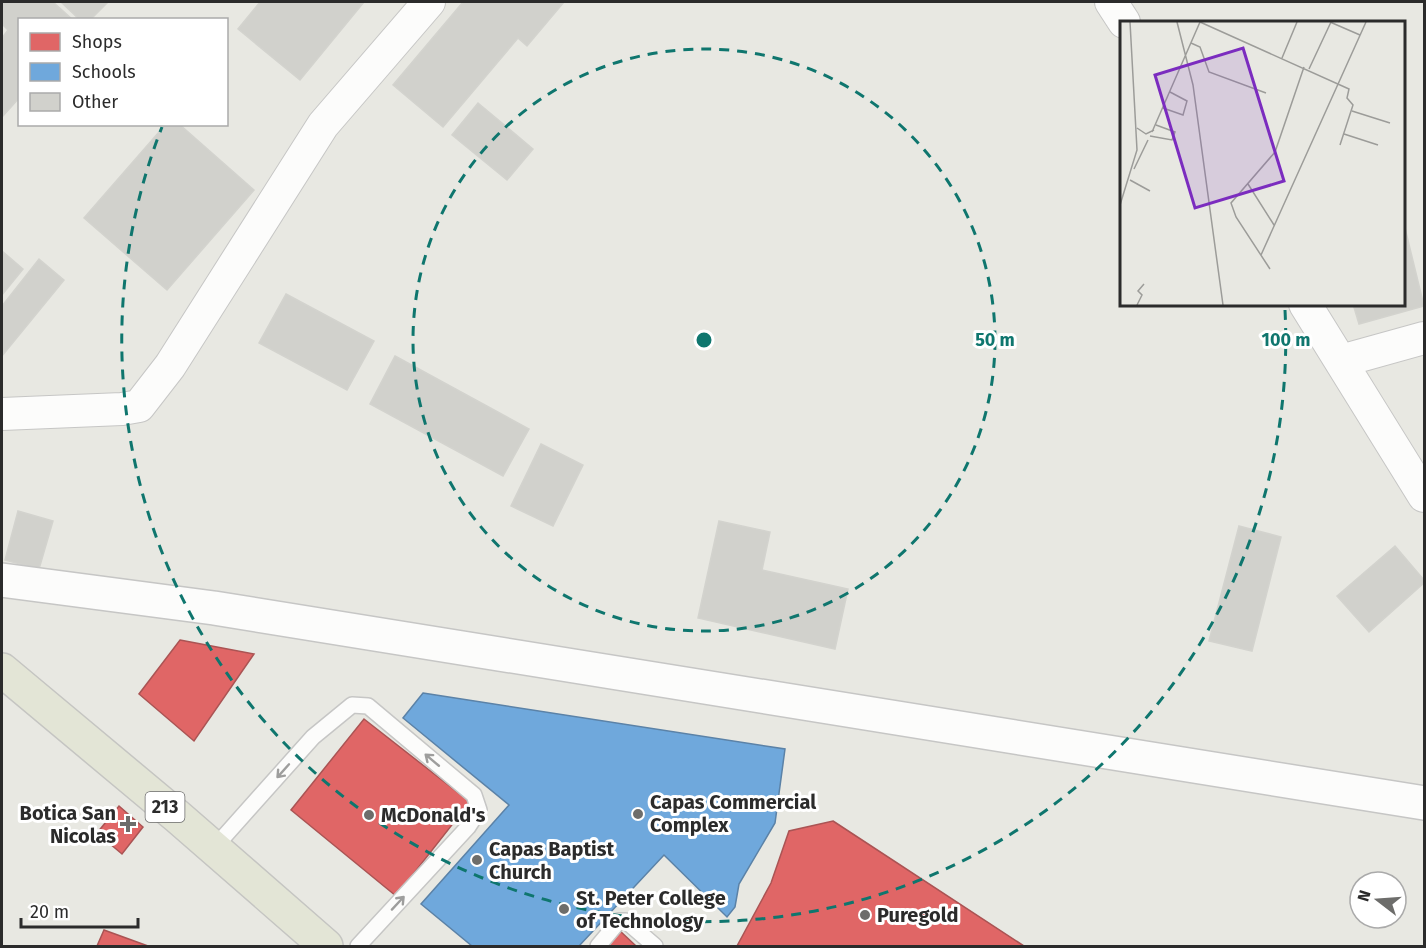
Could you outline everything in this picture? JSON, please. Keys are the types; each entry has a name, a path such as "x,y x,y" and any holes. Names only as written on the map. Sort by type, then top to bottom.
{"main road":[{"name":"213","path":"2,670 178,817 326,946"}],"street":[{"path":"2,414 122,409 139,406 170,366 323,125 429,2"},
{"path":"1111,2 1123,21"},
{"path":"1306,306 1425,496"},
{"path":"1341,361 1425,338"},
{"path":"2,580 225,610 1425,803"}],"lane":[{"path":"213,849 313,737 352,705 368,706 474,795 479,810 468,827 358,946"},
{"path":"598,946 619,921 626,921 655,946"}],"building: Shops":[{"path":"180,640 254,654 194,741 139,694"},
{"path":"364,719 470,802 396,896 291,810"},
{"path":"119,806 143,827 122,854 97,833"},
{"name":"Puregold","path":"833,821 1024,946 737,946 771,883 789,831"},
{"path":"104,930 148,946 97,946"},
{"path":"619,930 636,946 607,946"}],"building: Schools":[{"name":"Capas Commercial Complex","path":"423,693 785,749 775,823 739,884 735,907 727,917 664,855 579,946 472,946 421,904 509,805 403,718"}],"building: Other":[{"path":"2,2 53,2 71,18 18,18 18,99 2,117 2,53 4,51 2,38 8,30 2,24"},
{"path":"61,2 108,2 92,18 78,18"},
{"path":"260,2 364,2 300,80 238,29"},
{"path":"463,2 564,2 527,46 518,38 443,127 393,85"},
{"path":"478,103 533,149 507,180 452,135"},
{"path":"164,126 181,126 254,190 167,290 84,218"},
{"path":"1405,228 1424,306 1359,324 1354,306 1405,306"},
{"path":"2,251 23,269 2,295"},
{"path":"39,259 64,280 2,356 2,306"},
{"path":"286,294 374,341 347,390 259,343"},
{"path":"395,356 529,429 503,476 370,404"},
{"path":"541,444 583,465 553,526 511,506"},
{"path":"18,511 53,521 39,569 5,560"},
{"path":"719,521 770,532 762,570 848,589 835,649 698,618"},
{"path":"1239,526 1281,537 1252,651 1209,641"},
{"path":"1395,546 1424,580 1424,583 1369,632 1337,596"}],"place":[{"name":"Capas Commercial Complex","path":"638,814"},
{"name":"McDonald's","path":"369,815"},
{"name":"Botica San Nicolas","path":"128,824"},
{"name":"Capas Baptist Church","path":"477,860"},
{"name":"St. Peter College of Technology","path":"564,909"},
{"name":"Puregold","path":"865,915"}]}
